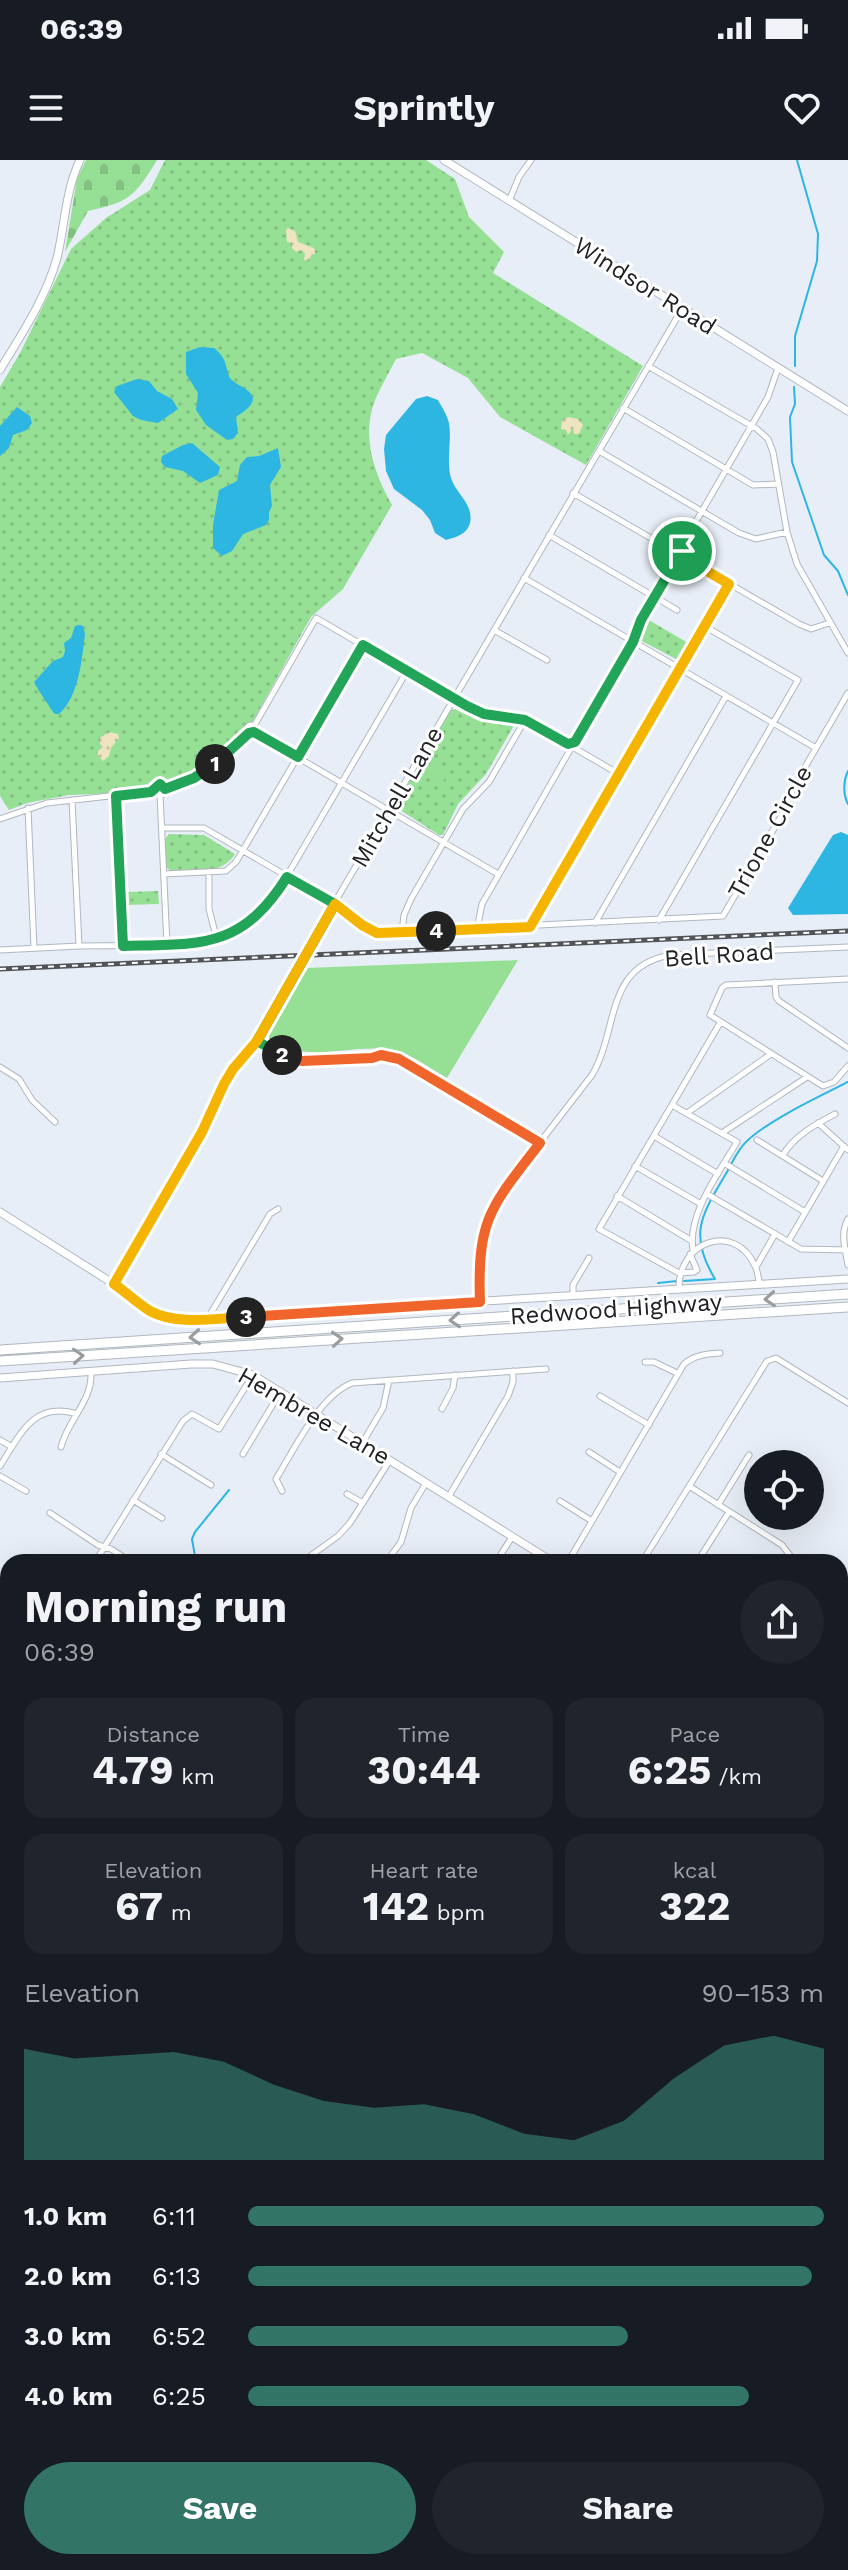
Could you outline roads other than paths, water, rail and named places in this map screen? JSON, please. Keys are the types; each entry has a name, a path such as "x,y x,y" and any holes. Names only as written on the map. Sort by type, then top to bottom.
{"highway":[{"name":"Redwood Highway","path":"0,1350 848,1294"},
{"name":"Redwood Highway","path":"0,1361 848,1307"}],"street":[{"path":"0,370 50,280 67,198 80,160"},
{"name":"Windsor Road","path":"444,160 848,411"},
{"path":"509,201 519,177 531,160"},
{"name":"Mitchell Lane","path":"114,1284 202,1132 229,1076 257,1041 682,309"},
{"path":"648,366 768,439 787,532 797,564 848,653"},
{"path":"477,929 482,904 498,874 633,642 641,620 768,397 778,368"},
{"path":"623,408 753,485 778,484"},
{"path":"599,451 739,533 756,539 787,532"},
{"path":"573,493 811,629 829,623"},
{"path":"549,535 677,610"},
{"path":"524,578 816,748"},
{"path":"530,927 729,584"},
{"path":"160,795 164,794 165,789 194,778 216,764 252,730 316,618 484,714 525,720 619,774"},
{"path":"659,920 798,680 704,626"},
{"path":"494,630 547,660"},
{"path":"164,874 226,871 236,862 363,645"},
{"path":"0,950 193,945 217,940 238,929 257,914 287,877 407,671"},
{"name":"Trione Circle","path":"162,828 204,828 335,904 377,933 723,916 848,693"},
{"path":"595,923 726,696"},
{"path":"402,932 404,915 411,899 463,809 489,782 525,720"},
{"path":"252,730 498,874"},
{"path":"154,791 160,784 165,789"},
{"path":"0,819 47,803 154,791 160,795"},
{"path":"160,795 167,945"},
{"path":"116,796 123,946"},
{"path":"72,800 79,946"},
{"path":"28,808 34,948"},
{"path":"209,873 209,909 217,940"},
{"name":"Bell Road","path":"480,1302 479,1264 487,1219 500,1195 601,1060 620,990 631,975 645,963 670,955 848,947"},
{"path":"848,979 726,985 710,1015 823,1086 834,1082 848,1066"},
{"path":"775,982 779,1001 848,1048"},
{"path":"679,1281 599,1229 720,1023"},
{"path":"257,1041 285,1057 302,1061 381,1055 399,1059 540,1143"},
{"path":"687,1113 771,1054"},
{"path":"0,1067 19,1079 32,1100 55,1122"},
{"path":"722,1133 807,1077"},
{"path":"672,1105 737,1142 701,1204 692,1241"},
{"path":"783,1155 798,1137 835,1114"},
{"path":"788,1242 846,1148 818,1123"},
{"path":"654,1135 718,1174"},
{"path":"757,1140 823,1181"},
{"path":"726,1164 805,1212"},
{"path":"635,1166 701,1204"},
{"path":"708,1194 801,1249 847,1250"},
{"path":"617,1196 692,1241 696,1249 697,1270 679,1281"},
{"path":"208,1319 270,1214 278,1209"},
{"path":"0,1212 150,1310 187,1319 573,1296 679,1281 760,1285 848,1279"},
{"path":"848,1219 843,1229 848,1265"},
{"path":"756,1267 775,1234"},
{"path":"679,1281 696,1249 717,1241 728,1242 747,1254 756,1267 760,1285"},
{"path":"573,1296 573,1285 589,1258"},
{"path":"573,1554 677,1373 690,1359 720,1353"},
{"path":"647,1554 767,1361 773,1358 848,1403"},
{"path":"645,1362 654,1362 677,1373"},
{"name":"Hembree Lane","path":"0,1378 213,1364 253,1375 540,1554"},
{"path":"282,1491 276,1479 318,1413 341,1387 352,1383 546,1369"},
{"path":"449,1496 508,1396 513,1371"},
{"path":"61,1447 64,1435 90,1391 91,1373"},
{"path":"100,1554 183,1421 192,1414 219,1429 253,1375"},
{"path":"442,1409 453,1388 455,1375"},
{"path":"363,1442 383,1408 389,1380"},
{"path":"243,1454 281,1391"},
{"path":"600,1396 649,1425"},
{"path":"0,1466 31,1421 41,1414 56,1410 77,1414"},
{"path":"0,1440 12,1447"},
{"path":"589,1452 620,1472"},
{"path":"161,1454 211,1485"},
{"path":"314,1554 350,1523 390,1460"},
{"path":"718,1505 744,1463"},
{"path":"0,1476 26,1491"},
{"path":"392,1554 401,1542 411,1508 426,1483"},
{"path":"689,1486 782,1545 789,1554"},
{"path":"347,1494 363,1503"},
{"path":"133,1500 162,1518"},
{"path":"560,1501 592,1521"},
{"path":"702,1554 729,1512"},
{"path":"50,1513 98,1545 118,1554"},
{"path":"501,1554 512,1537"}],"water":[{"path":"200,347 214,348 232,380 252,396 247,409 236,417 238,433 233,439 227,440 206,425 196,410 198,393 186,374 186,352"},
{"path":"137,379 149,381 157,391 172,399 178,409 158,423 133,416 114,392 117,386"},
{"path":"427,396 438,400 448,420 451,478 471,516 469,527 464,532 446,540 435,533 422,510 394,489 386,471 386,435 416,399"},
{"path":"17,407 30,416 32,423 27,430 13,435 9,448 0,456 0,426"},
{"path":"192,443 220,467 218,475 200,483 183,471 165,467 161,462 162,456"},
{"path":"278,448 281,467 270,485 272,506 269,520 266,525 243,534 232,551 222,556 213,548 219,490 237,481 240,465 247,457"},
{"path":"75,626 83,626 85,634 78,677 66,707 55,714 34,682 53,661 63,657 64,643 71,638"},
{"path":"841,832 848,835 848,914 793,915 788,908 833,835"}],"waterway":[{"path":"795,366 795,336 817,261 818,234 797,160"},
{"path":"794,387 795,404 790,417 792,462 824,555 838,571 848,595"},
{"path":"848,771 844,788 848,804"},
{"path":"684,1281 715,1279 702,1249 702,1224 711,1200 741,1148 781,1117 848,1082"},
{"path":"658,1283 677,1281"},
{"path":"195,1554 192,1539 195,1532 229,1490"}],"railway":[{"path":"0,969 848,931"}]}
